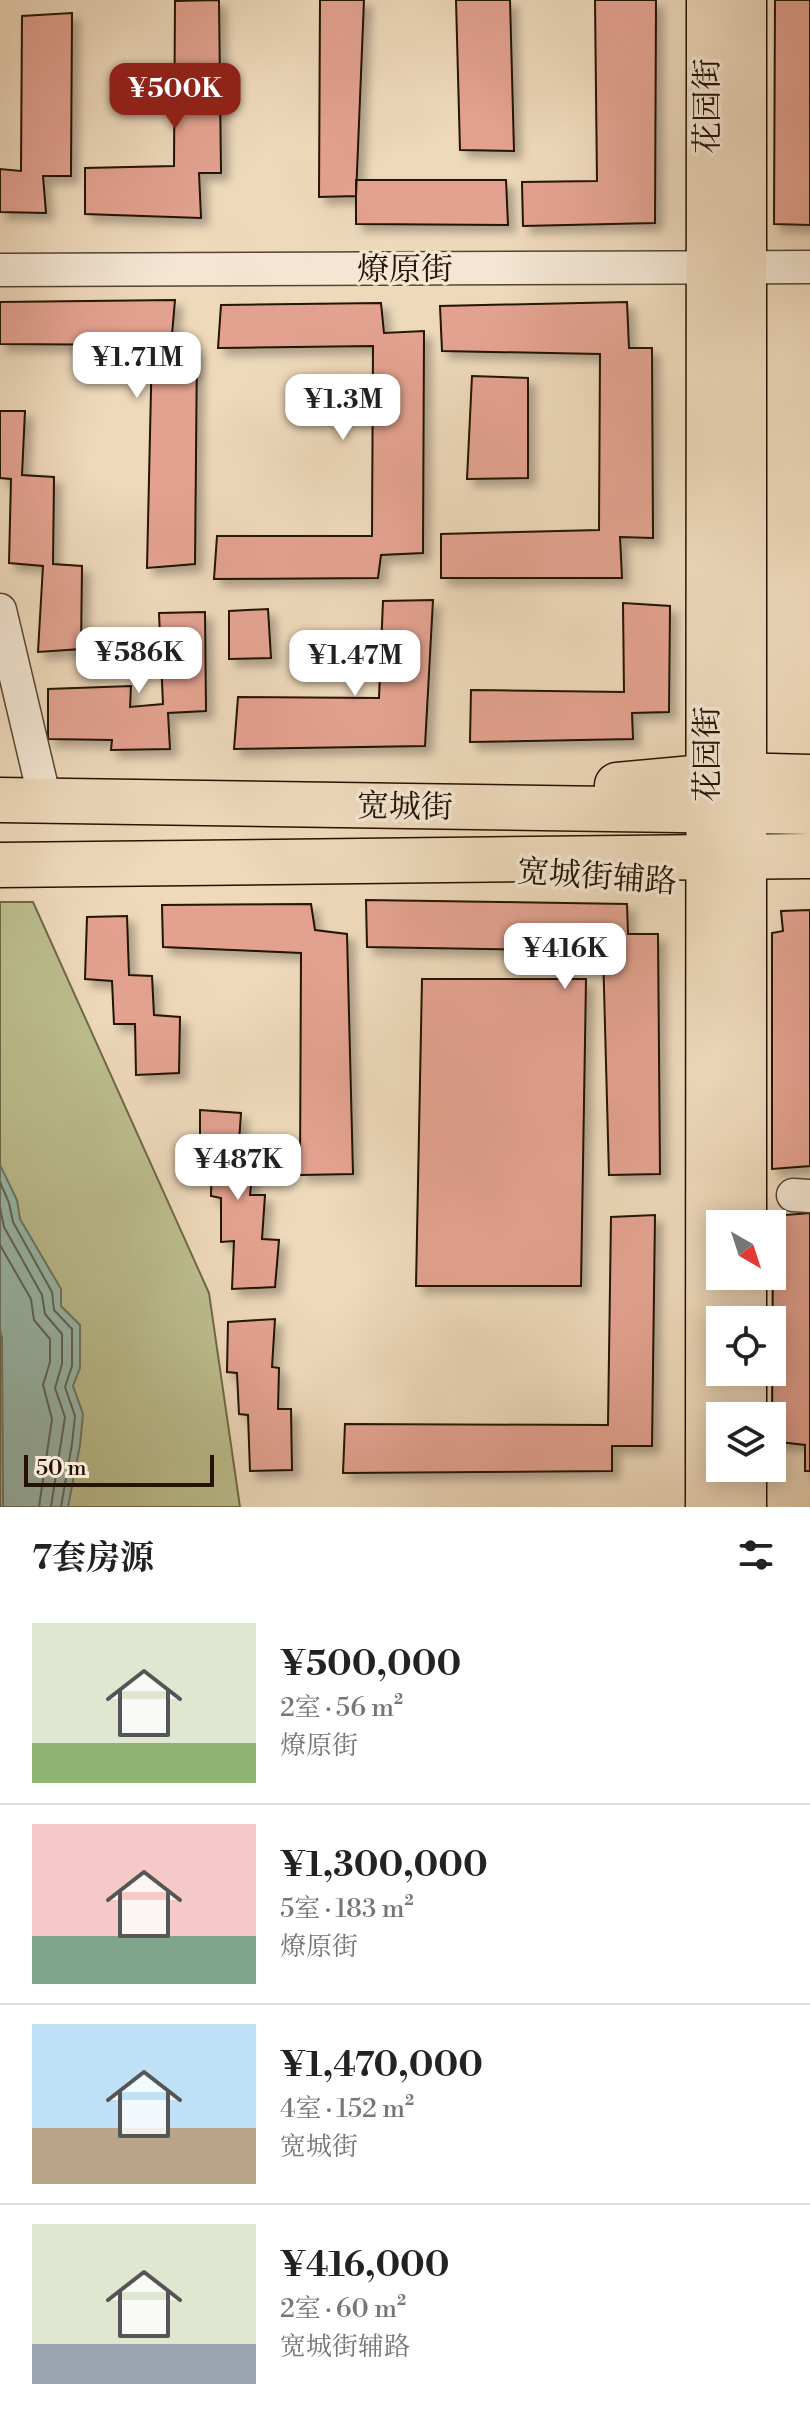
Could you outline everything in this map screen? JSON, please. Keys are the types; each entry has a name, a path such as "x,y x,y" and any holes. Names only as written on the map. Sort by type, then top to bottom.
{"highway":[{"path":"726,794 810,777"},
{"name":"宽城街","path":"0,800 394,806 726,794 810,812"},
{"name":"宽城街","path":"0,865 385,861 726,871 810,856"},
{"path":"726,871 810,886"}],"main road":[{"name":"花园街","path":"706,1507 726,871 726,794 707,268 707,0"},
{"name":"花园街","path":"726,794 746,268 746,0"},
{"name":"花园街","path":"726,871 745,1210"},
{"path":"746,1482 746,1507"}],"street":[{"name":"燎原街","path":"0,270 810,267"},
{"path":"0,610 45,800"}],"green space":[{"path":"0,902 33,902 209,1293 240,1507 0,1507"}],"water":[{"path":"0,1165 17,1200 20,1219 61,1289 61,1306 80,1325 80,1368 73,1386 83,1414 68,1507 3,1507"}],"building":[{"path":"219,0 221,173 199,173 201,218 85,214 85,168 174,166 175,1"},
{"path":"320,0 364,0 356,196 319,197"},
{"path":"456,0 510,0 514,151 460,150"},
{"path":"595,0 656,0 655,223 523,226 522,182 597,181"},
{"path":"775,0 810,0 810,225 774,224"},
{"path":"72,13 71,176 43,176 46,213 0,212 0,169 21,171 22,16"},
{"path":"356,180 506,180 508,225 356,224"},
{"path":"175,300 171,346 197,346 195,564 147,568 152,345 0,344 0,302"},
{"path":"627,302 629,348 652,348 653,538 620,537 622,578 441,578 441,534 599,530 600,354 442,351 440,306"},
{"path":"381,303 384,333 424,331 423,553 381,555 378,578 214,579 217,536 372,536 373,346 218,348 221,305"},
{"path":"472,376 528,378 528,478 467,479"},
{"path":"0,411 25,411 22,475 54,477 53,564 82,566 81,649 38,652 43,566 9,563 11,479 0,478"},
{"path":"433,600 425,746 234,749 238,697 379,698 383,601"},
{"path":"623,603 670,606 669,712 632,713 633,739 470,742 471,690 624,692"},
{"path":"268,609 271,658 229,659 229,611"},
{"path":"205,612 206,711 168,713 170,749 111,750 112,740 48,739 48,689 131,686 130,707 163,704 159,613"},
{"path":"366,900 627,904 628,934 658,934 660,1174 609,1175 603,951 367,947"},
{"path":"311,904 315,930 347,934 353,1174 300,1175 301,953 163,947 162,905"},
{"path":"810,910 810,1166 772,1169 772,933 783,931 781,911"},
{"path":"127,916 129,975 152,976 154,1015 180,1017 179,1073 136,1075 135,1024 114,1024 112,981 85,979 87,917"},
{"path":"422,979 586,979 581,1286 416,1286"},
{"path":"200,1110 241,1113 238,1156 254,1156 250,1195 265,1195 262,1239 279,1240 275,1287 232,1289 234,1241 221,1242 221,1198 211,1196 212,1157 200,1154"},
{"path":"810,1213 810,1471 805,1471 805,1445 786,1443 786,1402 772,1402 772,1386 786,1386 786,1306 773,1306 773,1290 786,1290 786,1215"},
{"path":"655,1215 652,1446 612,1446 612,1471 343,1473 345,1424 608,1425 611,1217"},
{"path":"275,1319 272,1367 279,1368 278,1409 291,1409 292,1470 250,1471 248,1415 239,1414 237,1373 227,1372 228,1322"}]}
